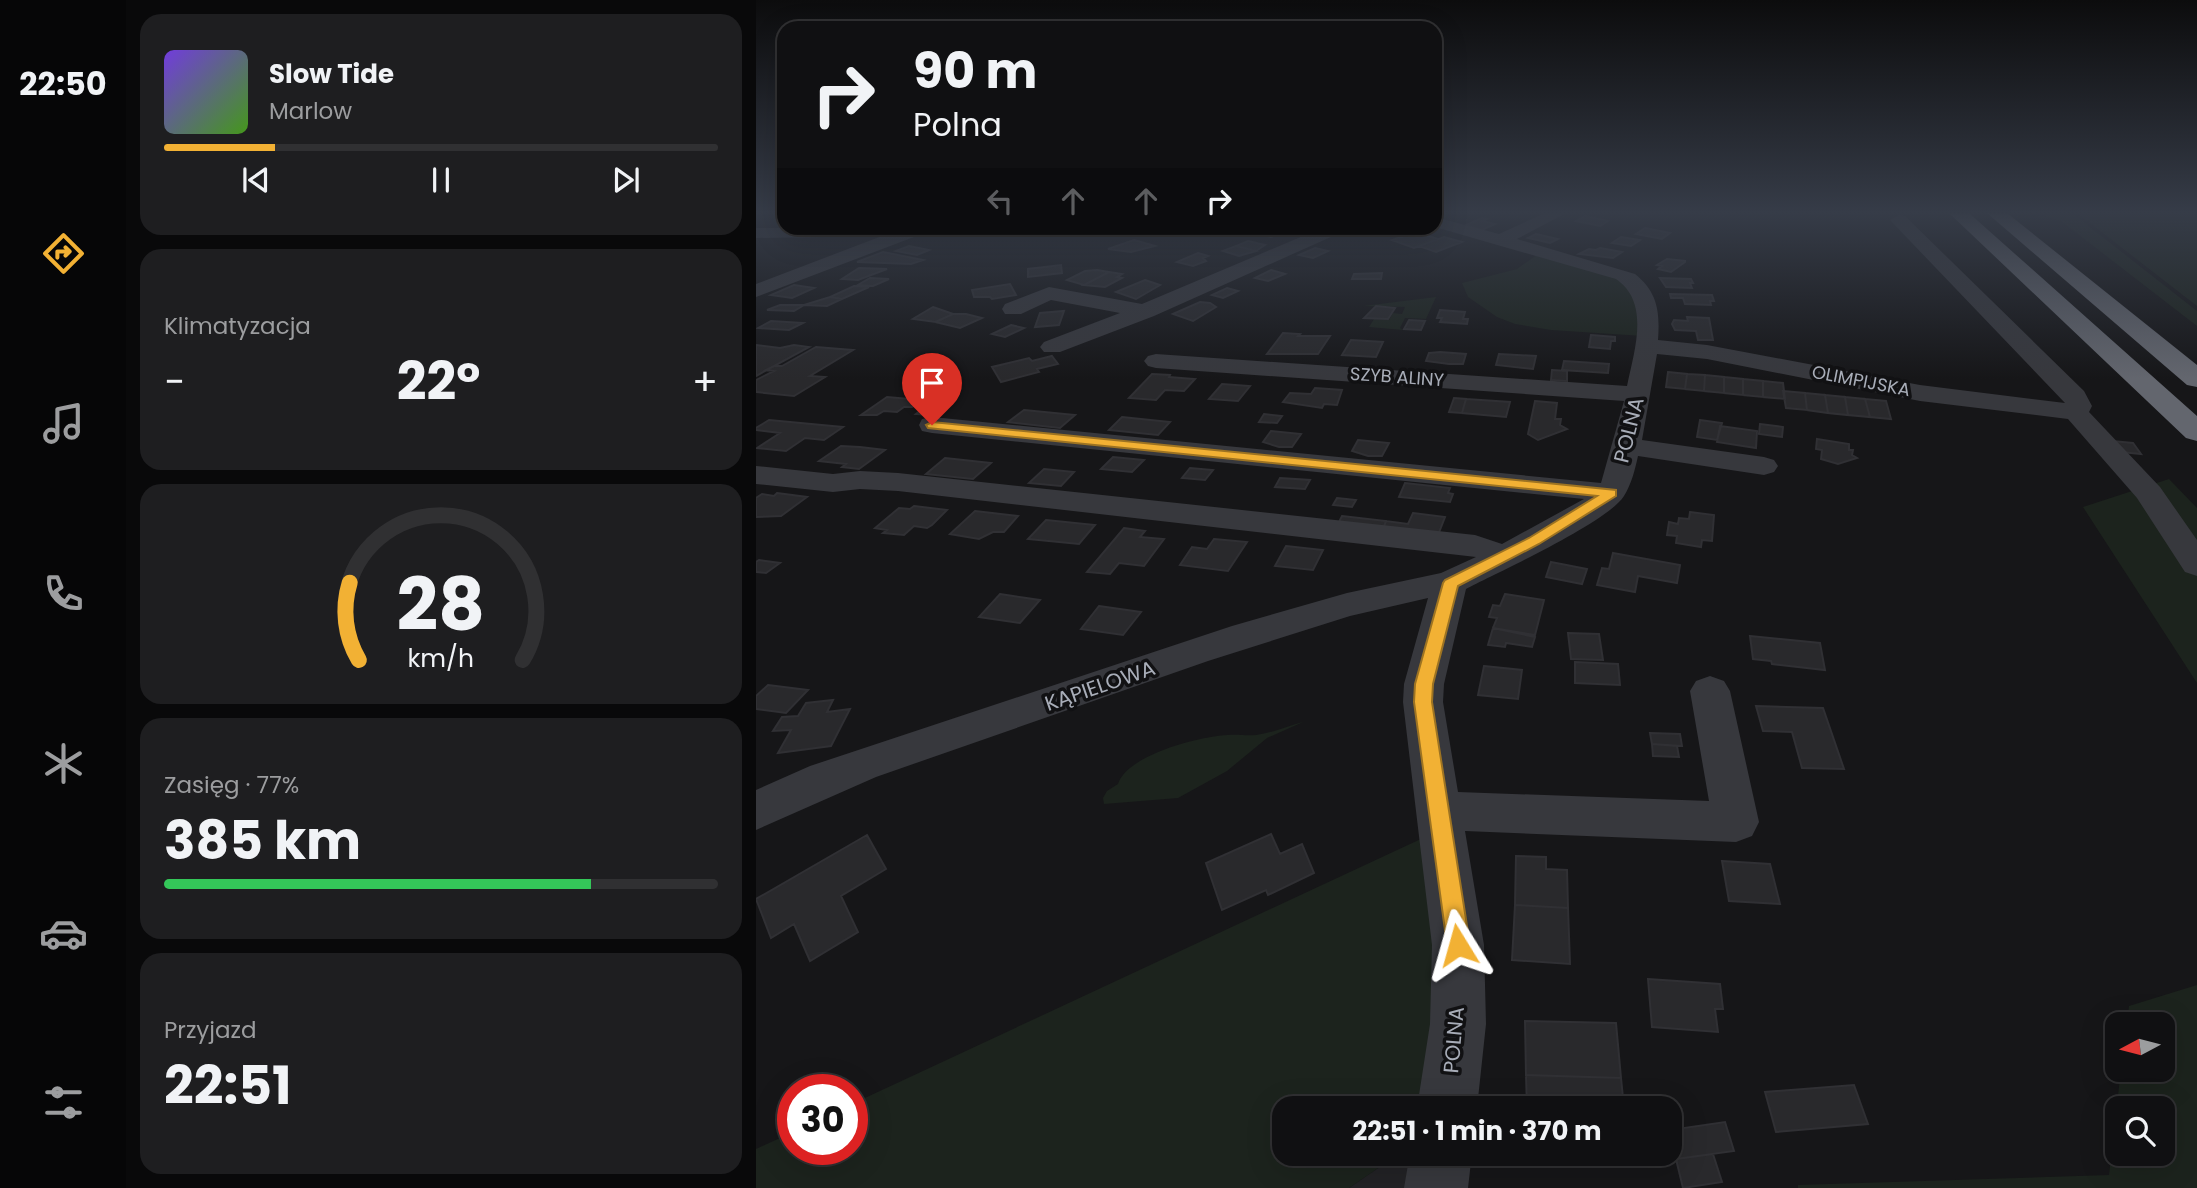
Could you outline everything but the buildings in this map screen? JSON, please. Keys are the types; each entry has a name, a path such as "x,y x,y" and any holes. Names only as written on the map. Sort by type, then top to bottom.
{"highway":[{"path":"2019,268 2197,432"},
{"path":"2063,268 2197,379"}],"street":[{"path":"756,291 814,268"},
{"path":"1052,347 1242,268"},
{"name":"POLNA","path":"1605,268 1634,282 1642,292 1648,309 1647,346 1638,394 1626,446 1611,493"},
{"path":"1948,268 2075,396 2079,405 2076,412 2149,493 2197,565"},
{"path":"1013,309 1049,293 1146,310"},
{"name":"OLIMPIJSKA","path":"1647,346 1707,352 1920,393 2076,412"},
{"name":"SZYB ALINY","path":"1156,361 1638,394"},
{"path":"932,425 1611,493"},
{"path":"1626,446 1764,466"},
{"path":"756,475 833,483 860,480 898,482 1475,545 1486,548 1500,559"},
{"path":"1450,583 1576,517 1611,493"},
{"name":"POLNA","path":"1449,1096 1458,1024 1458,945 1423,702 1424,684 1450,583"},
{"name":"KĄPIELOWA","path":"763,797 1348,605 1450,583"},
{"path":"1438,811 1737,822 1710,691"},
{"path":"1436,1188 1439,1166"}],"shaded area":[{"path":"1591,268 1619,276 1633,289 1643,336 1551,330 1515,324 1497,317 1468,297 1462,283 1517,269"},
{"path":"2122,268 2143,268 2197,311 2197,326"},
{"path":"2149,268 2197,268 2197,306"},
{"path":"1436,297 1426,319 1405,318 1400,328 1403,330 1369,327 1374,319 1389,320 1393,313 1402,314 1405,307 1363,306"},
{"path":"2169,479 2197,508 2197,683 2083,507"},
{"path":"1303,722 1267,738 1227,771 1178,798 1104,804 1103,798 1107,791 1118,784 1135,764 1149,756 1200,739 1262,734"},
{"path":"1423,838 1437,920 1429,1096 1272,1096 1272,1166 1381,1166 1349,1188 756,1188 756,1149 777,1139 777,1165 868,1165 868,1097"},
{"path":"2197,985 2197,1188 1798,1188 1798,1185 2109,1175 2110,1166 2175,1166 2175,1096 2118,1096 2120,1082 2175,1082 2175,1012 2128,1012 2129,1006"},
{"path":"1381,1166 1421,1166 1418,1188 1349,1188"}],"route":[{"path":"932,425 1611,493 1576,517 1513,553 1450,583 1424,684 1423,702 1458,945"}]}
